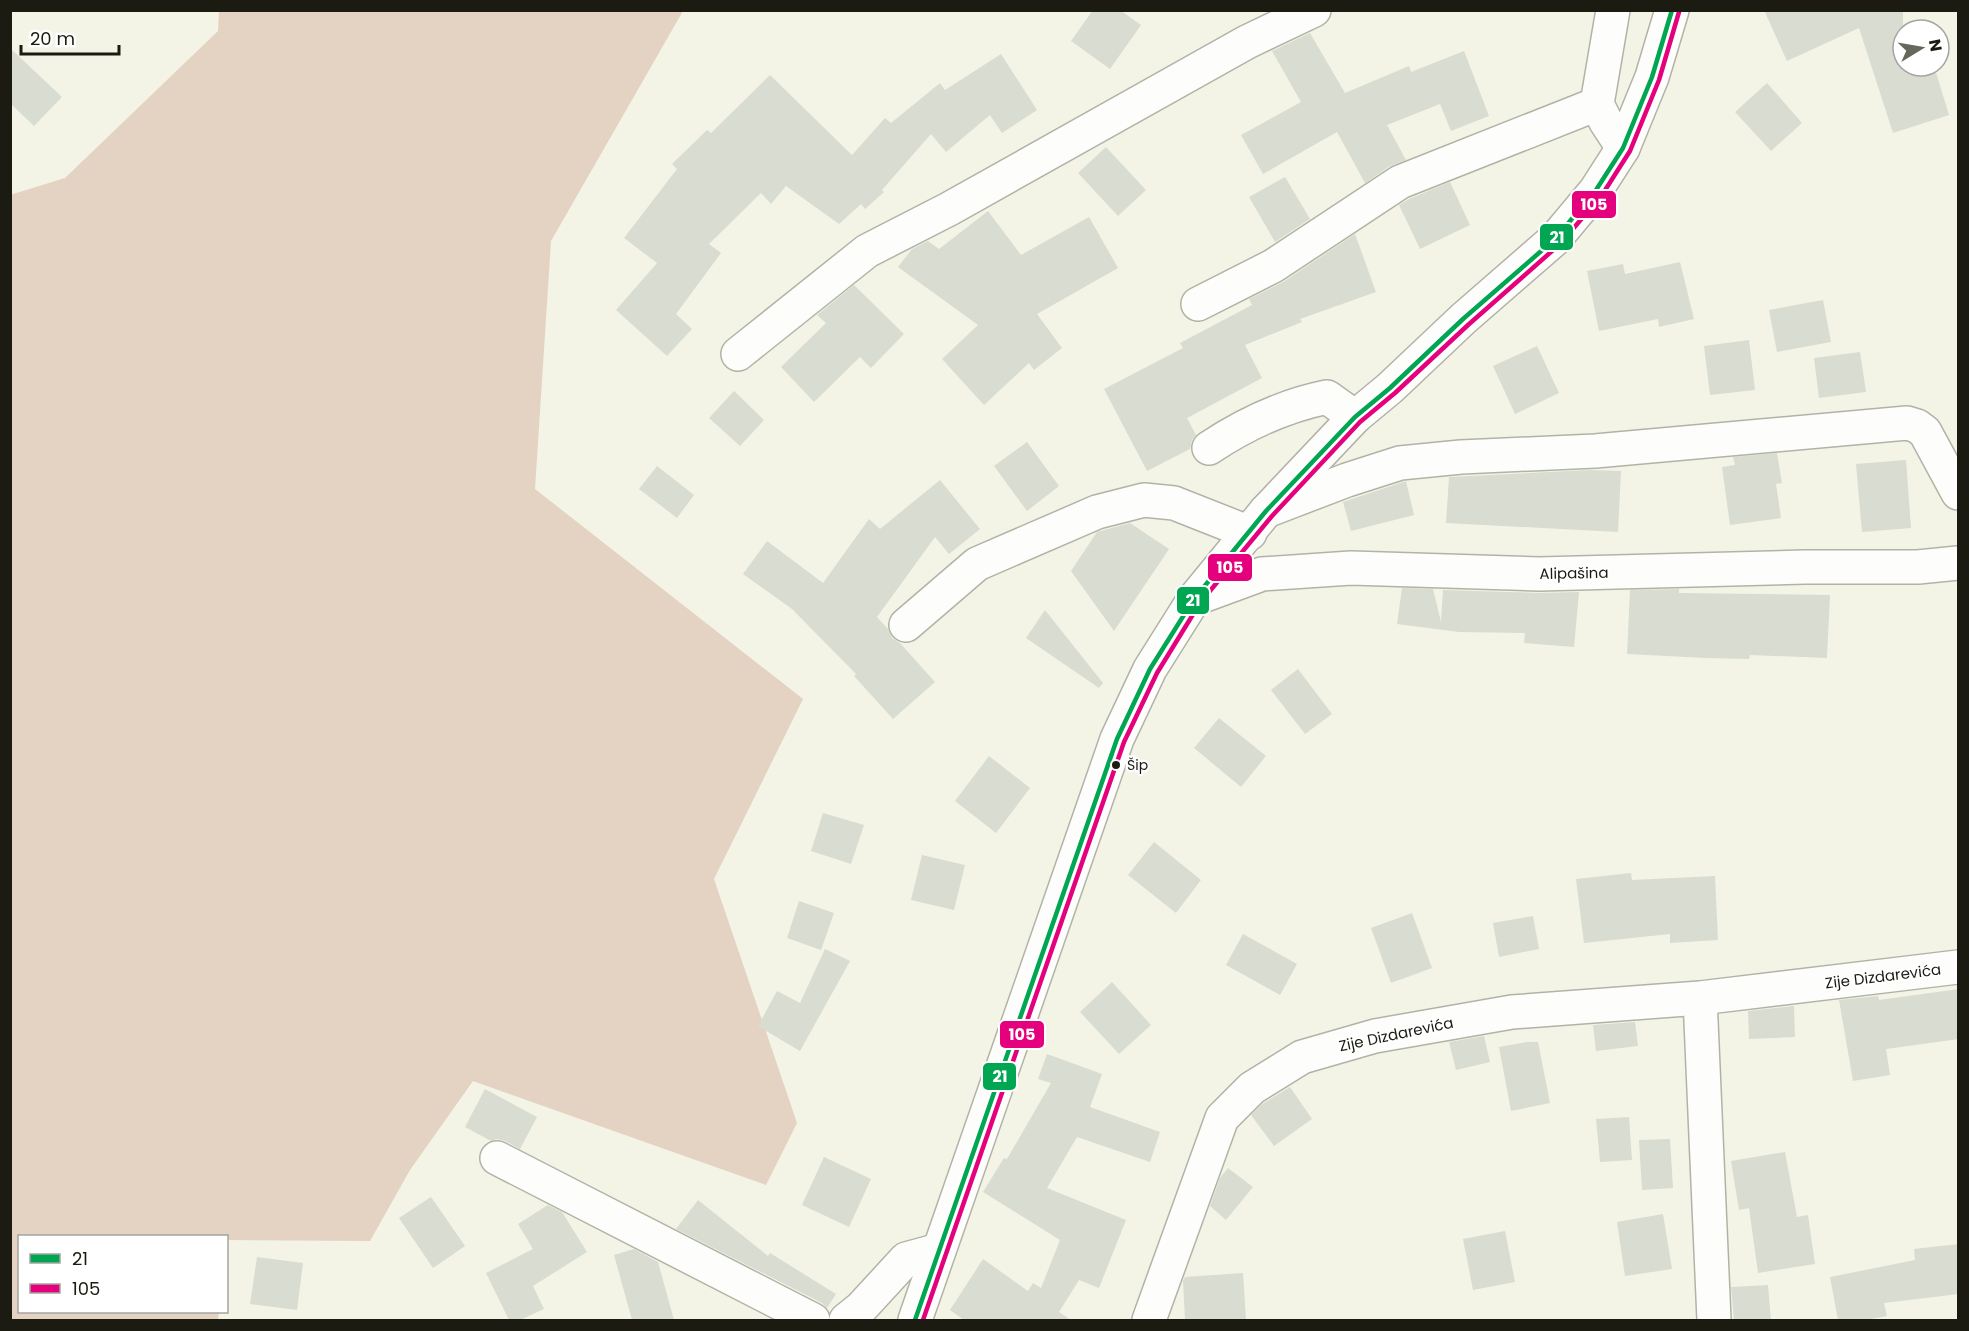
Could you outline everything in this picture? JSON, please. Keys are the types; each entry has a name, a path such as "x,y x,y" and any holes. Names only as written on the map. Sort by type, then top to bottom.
{"street":[{"path":"738,354 867,251 949,209 1247,42 1314,10"},
{"path":"1613,10 1597,104 1623,148"},
{"path":"915,1320 1117,739 1150,669 1194,599 1258,522 1355,417 1556,239 1596,190 1623,148 1652,77 1672,10"},
{"path":"1198,304 1273,266 1400,182 1597,104"},
{"path":"1209,448 1240,428 1302,402 1327,397 1355,417"},
{"path":"906,625 977,564 1097,512 1144,500 1173,503 1258,522 1347,480 1400,463 1461,457 1595,452 1907,423 1917,426 1924,432 1959,493"},
{"name":"Alipašina","path":"1194,599 1262,574 1351,568 1539,574 1805,567 1918,567 1959,563"},
{"name":"Zije Dizdarevića","path":"1149,1320 1222,1118 1252,1088 1302,1057 1375,1036 1512,1012 1700,998 1959,967"},
{"path":"1700,998 1714,1320"},
{"path":"497,1158 813,1320"},
{"path":"846,1320 861,1308 906,1259 939,1250"}],"shaded area":[{"path":"219,11 683,11 551,241 535,489 803,699 714,879 797,1123 766,1185 473,1081 410,1170 370,1241 228,1240 228,1235 18,1235 18,1313 219,1313 218,1320 11,1320 10,195 65,178 218,31"}],"building":[{"path":"1093,10 1120,10 1141,25 1110,69 1071,41"},
{"path":"1764,10 1903,10 1903,18 1891,18 1891,78 1938,78 1949,115 1893,133 1859,28 1787,61"},
{"path":"1310,33 1345,93 1409,66 1411,72 1464,51 1489,116 1451,131 1440,104 1387,125 1406,160 1390,166 1365,183 1337,132 1263,174 1241,135 1301,102 1272,51"},
{"path":"10,48 62,97 34,126 10,103"},
{"path":"1001,54 1037,110 1002,133 990,115 946,152 931,134 882,190 884,192 865,209 861,204 839,224 786,186 771,204 761,193 709,244 721,253 676,314 692,329 667,356 616,310 657,263 624,238 677,169 672,164 707,130 711,133 770,75 852,155 885,118 891,123 940,83 945,90"},
{"path":"1767,83 1802,123 1771,151 1735,112"},
{"path":"1106,147 1146,190 1118,216 1078,173"},
{"path":"1285,177 1310,219 1275,242 1249,197"},
{"path":"1450,182 1470,225 1420,249 1399,205"},
{"path":"988,211 1021,255 1089,217 1118,268 1037,314 1062,348 1034,370 1029,363 984,405 942,359 978,325 898,267 912,249 928,241 939,249"},
{"path":"1355,234 1376,292 1300,319 1302,322 1245,345 1262,378 1187,418 1196,435 1190,449 1147,471 1104,389 1183,348 1180,343 1252,305 1249,299 1283,282"},
{"path":"1680,262 1694,319 1659,327 1658,319 1599,331 1587,271 1623,264 1625,274"},
{"path":"854,285 904,334 871,368 860,357 814,402 781,367 826,323 817,315"},
{"path":"1823,300 1831,342 1777,352 1769,310"},
{"path":"1749,340 1755,390 1710,395 1704,346"},
{"path":"1537,346 1559,393 1515,414 1493,366"},
{"path":"1860,352 1866,392 1819,398 1814,358"},
{"path":"734,391 764,420 740,446 709,418"},
{"path":"1027,442 1059,486 1027,511 994,466"},
{"path":"1777,453 1782,483 1776,484 1781,518 1730,525 1722,467 1735,465 1733,457"},
{"path":"1906,460 1911,528 1862,532 1856,464"},
{"path":"657,466 694,495 677,518 639,489"},
{"path":"1590,470 1621,471 1618,532 1446,523 1449,477"},
{"path":"940,480 980,529 949,554 935,537 877,617 888,629 892,638 900,643 935,682 893,719 854,676 856,674 792,609 743,574 767,541 823,583 869,519 880,529"},
{"path":"1406,481 1414,515 1351,531 1343,502"},
{"path":"1130,523 1169,549 1114,631 1071,571 1097,532"},
{"path":"1402,588 1433,589 1441,622 1443,590 1579,592 1574,647 1524,643 1525,633 1459,632 1397,624"},
{"path":"1679,589 1679,593 1830,595 1827,658 1750,655 1749,659 1627,654 1630,590"},
{"path":"1045,610 1103,683 1099,688 1026,638"},
{"path":"1298,669 1332,714 1305,734 1271,690"},
{"path":"1219,718 1266,756 1241,787 1194,748"},
{"path":"989,756 1030,788 996,833 955,801"},
{"path":"823,813 864,825 851,864 811,851"},
{"path":"1154,842 1201,880 1176,913 1128,875"},
{"path":"922,855 965,865 954,910 911,900"},
{"path":"1631,873 1632,880 1715,876 1718,940 1670,943 1670,934 1584,943 1576,879"},
{"path":"799,901 834,913 821,950 787,938"},
{"path":"1412,913 1432,968 1391,983 1371,928"},
{"path":"1533,916 1539,949 1499,957 1493,923"},
{"path":"1243,934 1297,964 1280,995 1226,965"},
{"path":"825,949 850,961 800,1051 758,1026 777,991 800,1003"},
{"path":"1112,982 1151,1025 1119,1054 1080,1012"},
{"path":"1959,989 1959,1039 1886,1049 1890,1075 1853,1081 1839,1000 1878,996 1879,1000"},
{"path":"1794,1006 1795,1037 1749,1039 1748,1011"},
{"path":"1635,1022 1638,1046 1596,1051 1593,1025"},
{"path":"1484,1036 1490,1062 1456,1070 1449,1042"},
{"path":"1538,1042 1550,1103 1511,1111 1499,1047"},
{"path":"1047,1054 1102,1074 1090,1107 1160,1132 1150,1162 1077,1137 1047,1188 1126,1220 1099,1288 1079,1280 1059,1312 1071,1320 964,1320 950,1310 983,1259 1028,1291 1033,1283 1041,1288 1060,1240 983,1192 1004,1158 1007,1159 1051,1083 1038,1079"},
{"path":"1290,1087 1312,1119 1274,1146 1251,1115 1262,1104"},
{"path":"485,1089 537,1117 520,1149 505,1141 497,1139 491,1141 465,1127"},
{"path":"1629,1117 1632,1160 1600,1162 1596,1119"},
{"path":"1670,1139 1673,1188 1642,1190 1639,1140"},
{"path":"1785,1152 1797,1217 1808,1215 1815,1264 1758,1273 1749,1208 1739,1210 1731,1161"},
{"path":"824,1157 871,1179 849,1227 802,1205"},
{"path":"1228,1168 1253,1187 1226,1220 1210,1206 1220,1178"},
{"path":"431,1197 465,1246 433,1268 399,1218"},
{"path":"698,1200 768,1256 770,1253 836,1294 827,1308 822,1303 676,1229"},
{"path":"548,1205 562,1212 587,1252 533,1286 544,1309 520,1320 509,1320 486,1273 533,1249 518,1224"},
{"path":"1663,1214 1672,1269 1625,1276 1617,1222"},
{"path":"1505,1231 1515,1282 1473,1290 1463,1239"},
{"path":"1959,1244 1959,1294 1884,1303 1887,1316 1866,1320 1838,1320 1830,1277 1915,1260 1914,1249"},
{"path":"634,1249 658,1262 674,1320 632,1320 614,1255"},
{"path":"257,1257 303,1263 297,1310 250,1304"},
{"path":"1243,1273 1246,1320 1185,1320 1183,1281 1185,1277"},
{"path":"1768,1285 1771,1320 1734,1320 1731,1287"}],"transit line":[{"name":"21","path":"915,1320 1117,739 1150,669 1194,599 1266,511 1355,417 1555,239 1596,190 1623,148 1652,77 1672,10"},
{"name":"105","path":"923,1320 1124,742 1157,673 1200,603 1272,516 1360,422 1560,244 1602,195 1630,151 1659,80 1679,12"}],"place":[{"name":"Šip","path":"1116,765"}]}
